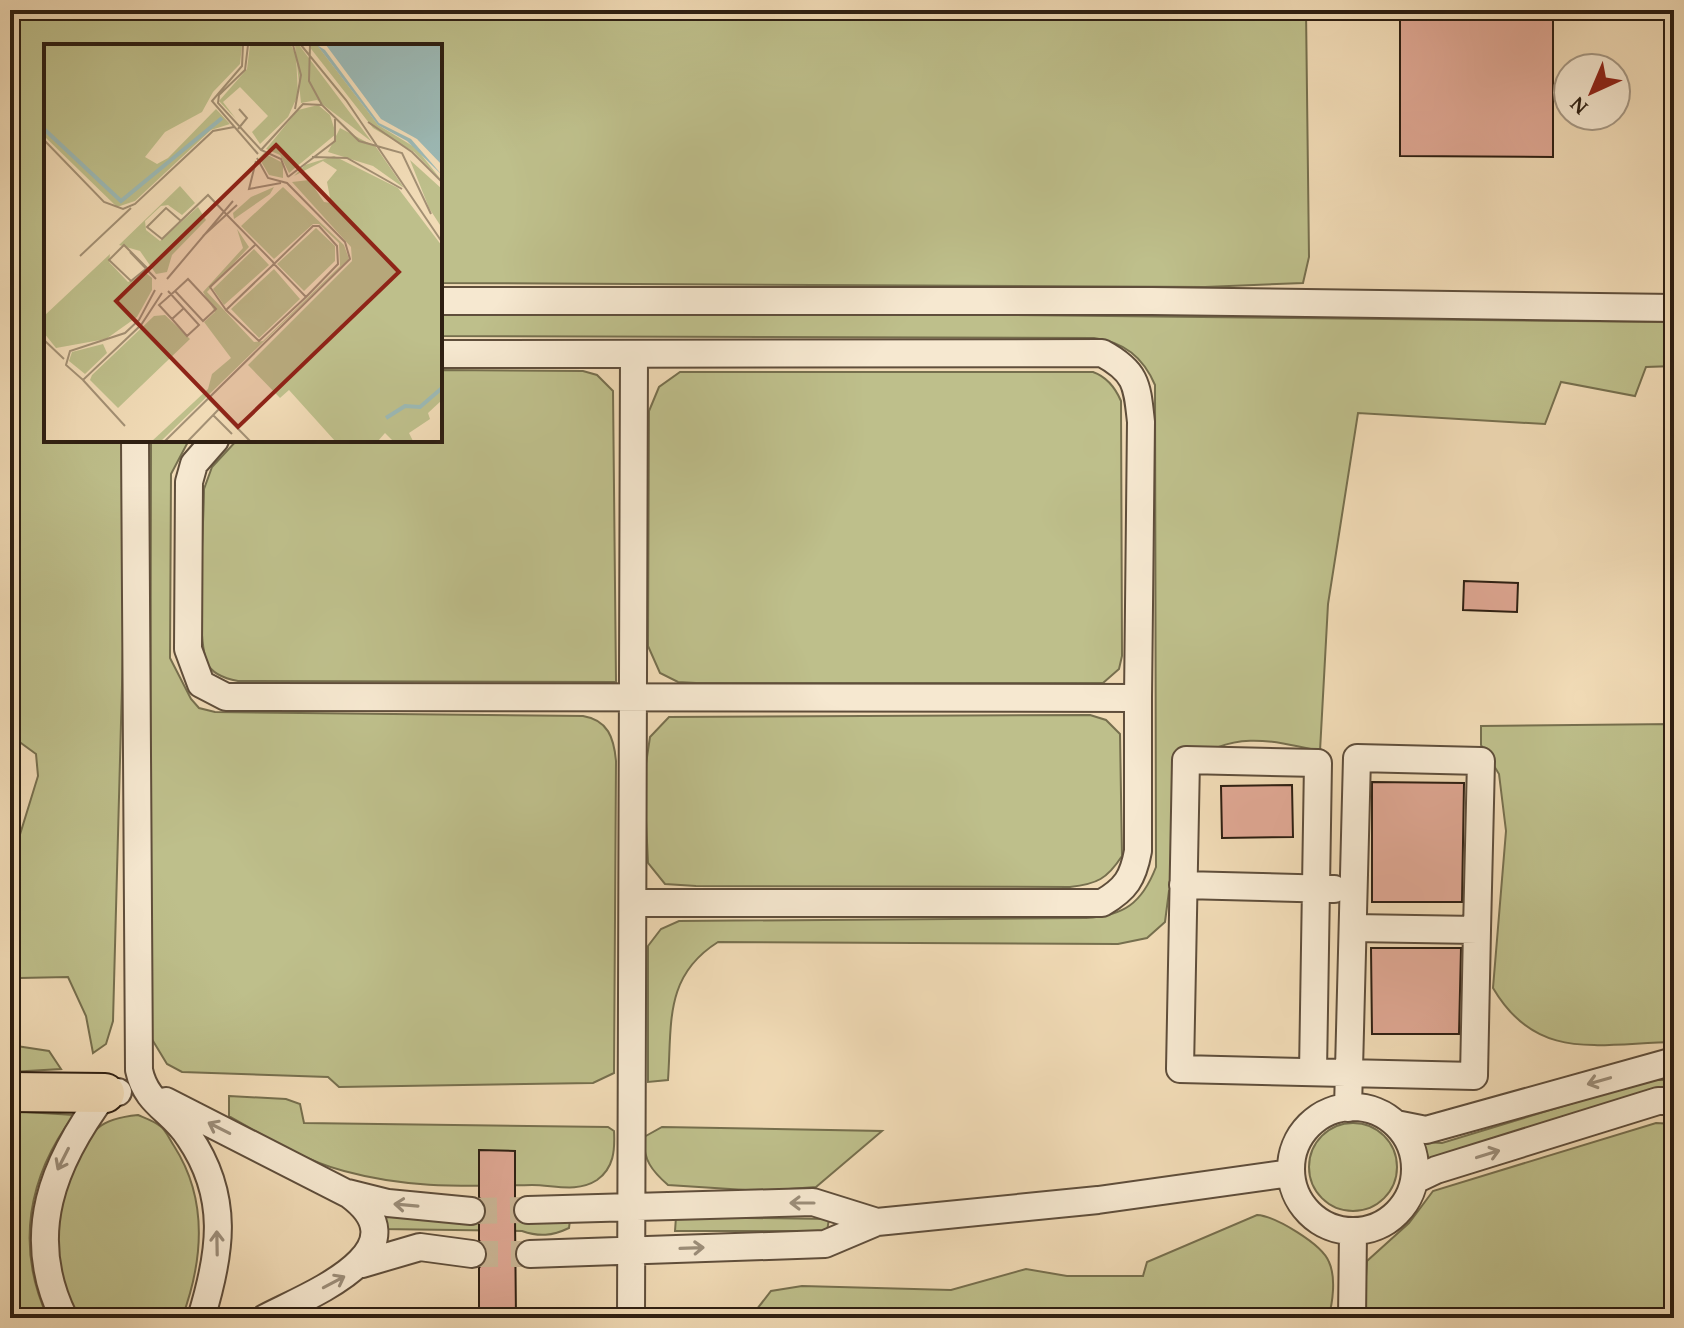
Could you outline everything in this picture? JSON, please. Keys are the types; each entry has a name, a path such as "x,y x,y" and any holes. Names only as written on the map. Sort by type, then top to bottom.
{"highway":[{"path":"10,1092 105,1093"}],"street":[{"path":"442,301 1152,301 1674,308"},
{"path":"442,354 1102,353 1130,372 1137,388 1141,422 1138,851 1133,876 1122,892 1102,903 633,903"},
{"path":"631,1318 634,354"},
{"path":"135,442 139,1070 143,1089 189,1136 216,1192 218,1263 201,1318"},
{"path":"213,442 194,464 189,482 188,649 192,668 209,690 226,697 1138,698"},
{"path":"1348,1108 1357,758 1481,761 1473,1116"},
{"path":"1313,1072 1318,763 1186,760 1180,1069 1474,1076"},
{"path":"1183,885 1353,889"},
{"path":"1353,928 1477,930"},
{"path":"1396,1124 1426,1130 1674,1061"},
{"path":"64,1318 52,1293 45,1232 53,1179 80,1126 105,1093 143,1089 359,1202 371,1221 370,1249 362,1264"},
{"path":"1415,1180 1436,1170 1658,1101 1674,1101"},
{"path":"1348,1108 1378,1112 1396,1124 1409,1140 1415,1159 1415,1180 1410,1196 1393,1217 1370,1230 1353,1232 1335,1229 1305,1209 1296,1194 1291,1173 1293,1152 1302,1133 1318,1118 1348,1108"},
{"path":"530,1254 825,1244 877,1222 1098,1200 1291,1173"},
{"path":"342,1191 388,1203 471,1211"},
{"path":"528,1210 813,1202 877,1222"},
{"path":"1352,1318 1353,1232"},
{"path":"265,1318 362,1264 420,1247 472,1254"}],"green space":[{"path":"10,10 1306,10 1309,257 1303,283 1205,287 442,283 442,44 44,44 44,442 124,442 124,611 113,1021 106,1044 93,1053 86,1016 68,977 20,978 10,971 10,867 38,776 36,754 10,735"},
{"path":"442,309 1674,322 1674,366 1646,367 1635,396 1561,382 1545,424 1358,413 1328,604 1320,751 1268,741 1235,742 1219,746 1189,765 1177,881 1169,891 1165,922 1147,938 1118,944 718,942 688,970 674,1002 668,1080 648,1082 648,946 661,929 679,921 1099,917 1130,905 1151,879 1156,867 1155,385 1145,366 1131,352 1114,343 1094,338 442,336"},
{"path":"442,370 583,371 597,375 613,391 616,682 238,681 216,673 207,663 201,628 204,489 212,467 235,442 442,442"},
{"path":"680,372 1093,372 1102,377 1113,387 1121,401 1122,656 1119,669 1103,683 696,683 678,682 660,673 648,646 649,411 659,387"},
{"path":"151,442 188,442 171,474 170,658 191,699 199,708 215,712 583,716 598,721 608,731 616,761 614,1073 593,1083 339,1087 328,1077 182,1072 167,1064 150,1036"},
{"path":"1090,715 1106,720 1120,734 1122,856 1106,875 1094,882 1070,887 696,886 665,884 648,863 644,777 650,737 669,717"},
{"path":"1674,724 1674,1042 1595,1045 1572,1044 1550,1038 1529,1028 1510,1012 1493,988 1506,831 1499,774 1481,745 1481,726"},
{"path":"10,1045 49,1051 61,1069 10,1072"},
{"path":"1649,1080 1674,1080 1674,1089 1429,1161 1423,1142 1442,1143"},
{"path":"229,1096 286,1099 300,1104 304,1123 608,1127 614,1131 614,1152 603,1175 582,1186 438,1185 392,1181 344,1171 285,1147 229,1116"},
{"path":"10,1111 74,1115 46,1162 31,1213 32,1265 48,1318 10,1318"},
{"path":"138,1115 164,1130 193,1187 199,1230 198,1253 189,1296 182,1318 74,1318 58,1258 61,1204 76,1164 92,1134 114,1119"},
{"path":"1353,1123 1370,1127 1384,1136 1393,1150 1397,1167 1393,1184 1384,1198 1370,1207 1353,1211 1336,1207 1322,1198 1313,1184 1309,1167 1313,1150 1322,1136 1336,1127"},
{"path":"1656,1123 1674,1124 1674,1318 1371,1318 1364,1307 1367,1261 1409,1223 1433,1191"},
{"path":"662,1127 882,1131 816,1187 761,1191 668,1185 650,1164 644,1145 644,1137"},
{"path":"1257,1215 1275,1220 1297,1232 1325,1255 1333,1282 1328,1318 750,1318 771,1291 802,1286 951,1290 1026,1269 1067,1276 1143,1276 1147,1262"},
{"path":"383,1216 570,1220 569,1228 540,1235 522,1231 381,1229"},
{"path":"676,1217 829,1219 827,1231 675,1231"}],"building":[{"path":"1400,10 1553,10 1553,157 1400,156"},
{"path":"1464,581 1518,583 1517,612 1463,610"},
{"path":"1372,782 1464,783 1462,902 1372,902"},
{"path":"1292,785 1293,837 1222,838 1221,786"},
{"path":"1371,948 1461,948 1459,1034 1372,1034"},
{"path":"479,1150 515,1151 515,1201 512,1210 515,1220 516,1318 479,1318 479,1268 488,1255 479,1240 479,1224 487,1212 479,1197"}],"tunnel":[{"path":"471,1211 528,1210"},
{"path":"472,1254 530,1254"}]}
